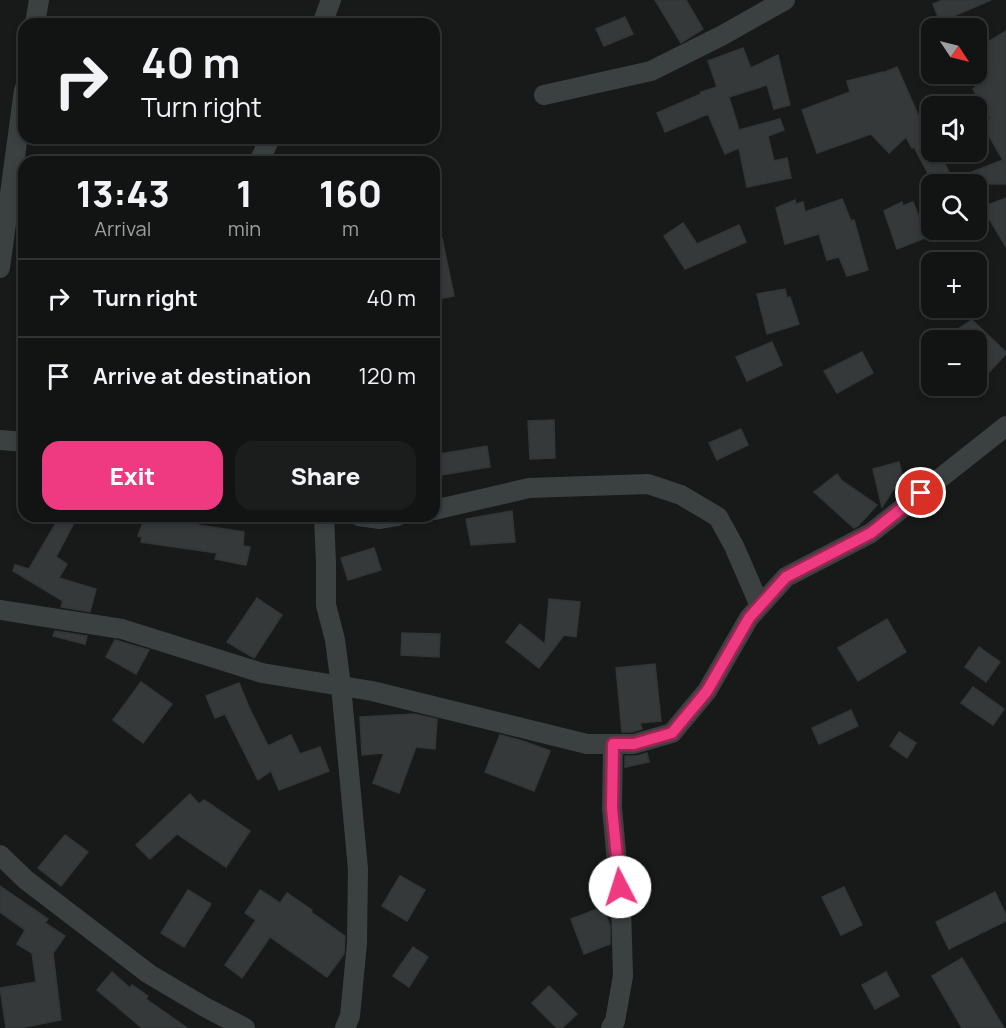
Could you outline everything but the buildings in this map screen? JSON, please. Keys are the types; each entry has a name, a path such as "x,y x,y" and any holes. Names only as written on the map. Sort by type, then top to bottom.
{"street":[{"path":"36,18 39,0"},
{"path":"324,18 331,0"},
{"path":"544,95 651,71 723,35 785,0"},
{"path":"0,268 18,134"},
{"path":"0,610 123,629 262,674 372,691 587,744 634,744 672,733 707,691 749,618 786,577 871,533 1006,426"},
{"path":"0,440 18,442"},
{"path":"440,509 529,488 648,484 681,495 718,517 734,546 760,606"},
{"path":"324,522 327,604 335,640 341,686 358,869 357,943 350,1016 345,1028"},
{"path":"610,1028 615,1021 623,976 621,906 612,808 613,744"},
{"path":"0,855 26,880 149,974 245,1028"}],"route":[{"path":"620,887 612,808 613,744 634,744 672,733 707,691 749,618 786,577 871,533 921,493"}]}
